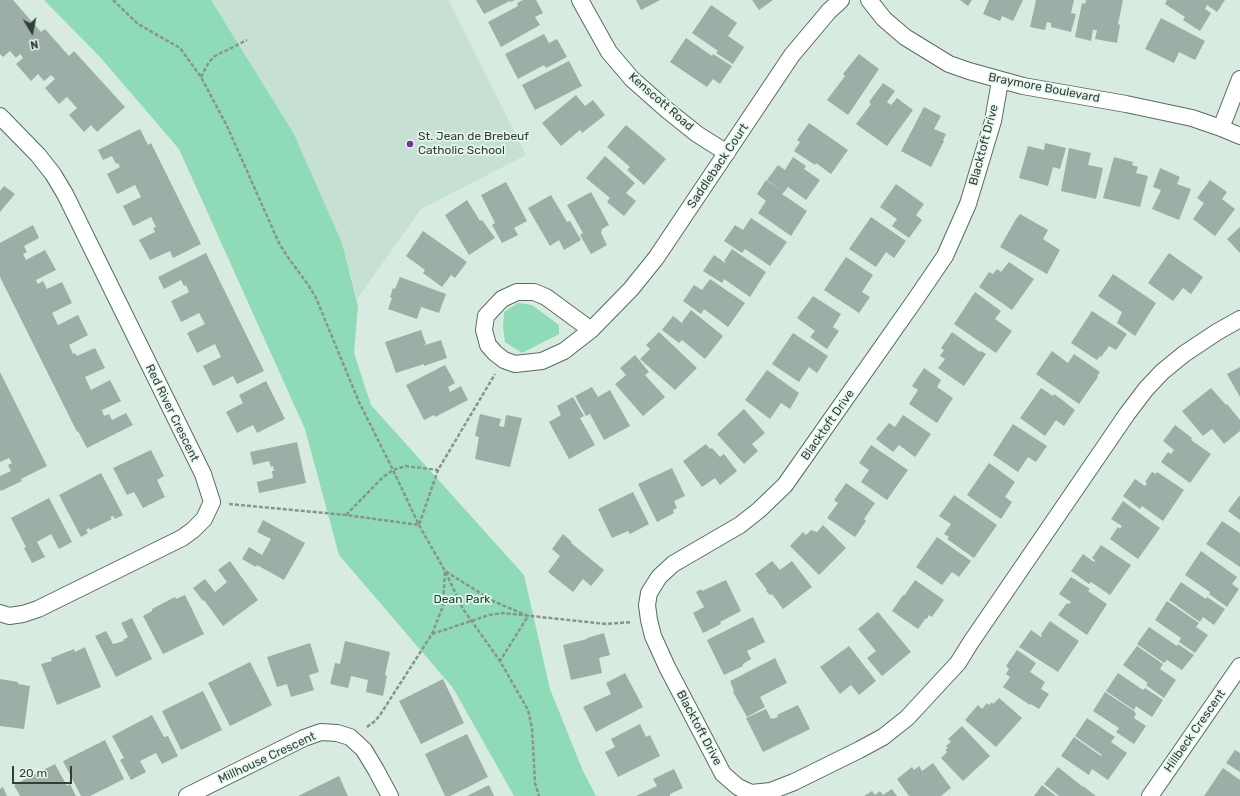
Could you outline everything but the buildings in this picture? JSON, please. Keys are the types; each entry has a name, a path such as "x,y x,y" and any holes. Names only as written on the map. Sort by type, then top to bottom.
{"street":[{"name":"Kenscott Road","path":"580,0 610,52 632,79 697,134 727,153"},
{"name":"Saddleback Court","path":"504,360 515,364 542,361 564,351 591,330 631,289 656,258 792,55 829,11 841,0"},
{"name":"Braymore Boulevard","path":"869,0 884,19 905,37 949,64 1000,81 1022,86 1126,104 1192,118 1240,136"},
{"path":"1221,128 1240,79"},
{"name":"Blacktoft Drive","path":"1000,81 993,121 968,204 945,256 786,485 740,525 681,558 666,570 652,586 649,593 647,605 653,636 667,667 724,774 738,787 751,793 772,791 794,782 859,750 882,737 907,718 958,663 975,635 1127,414 1146,389 1162,372 1184,354 1240,319"},
{"name":"Red River Crescent","path":"0,116 38,155 53,174 65,194 203,474 212,502"},
{"path":"504,360 488,345 484,330 486,316 502,299 517,292 534,292 546,296 591,330"},
{"path":"0,613 9,616 23,614 38,609 182,538 204,519 212,502"},
{"name":"Hillbeck Crescent","path":"1150,796 1240,666"},
{"name":"Millhouse Crescent","path":"187,796 304,738 322,732 337,733 350,737"},
{"path":"350,737 364,750 390,796"}],"path":[{"path":"113,0 138,24 180,48 201,77 226,126 279,243 314,295 359,402 419,525 445,571 462,606 471,621 500,660 524,702 529,714 532,728 535,783 539,796"},
{"path":"201,77 209,62 215,56 247,40"},
{"path":"419,525 438,470 504,360"},
{"path":"346,515 383,477 393,470 406,466 438,470"},
{"path":"212,502 346,515 419,525"},
{"path":"445,571 493,601 528,616"},
{"path":"350,737 377,719 432,634 443,606 445,571"},
{"path":"432,634 471,621 503,613 606,624 649,620"},
{"path":"500,660 528,616"}],"shaded area":[{"name":"St. Jean de Brebeuf Catholic School","path":"211,0 448,0 526,155 421,209 357,299 342,243 294,134"}],"green space":[{"name":"Dean Park","path":"44,0 211,0 294,134 342,243 358,306 354,353 371,405 524,575 550,689 583,771 596,796 514,796 453,688 339,555 305,429 179,149 100,57"},
{"path":"518,303 532,305 559,325 559,334 522,353 505,342 503,327 504,312"}],"place":[{"name":"St. Jean de Brebeuf Catholic School","path":"410,144"}]}
